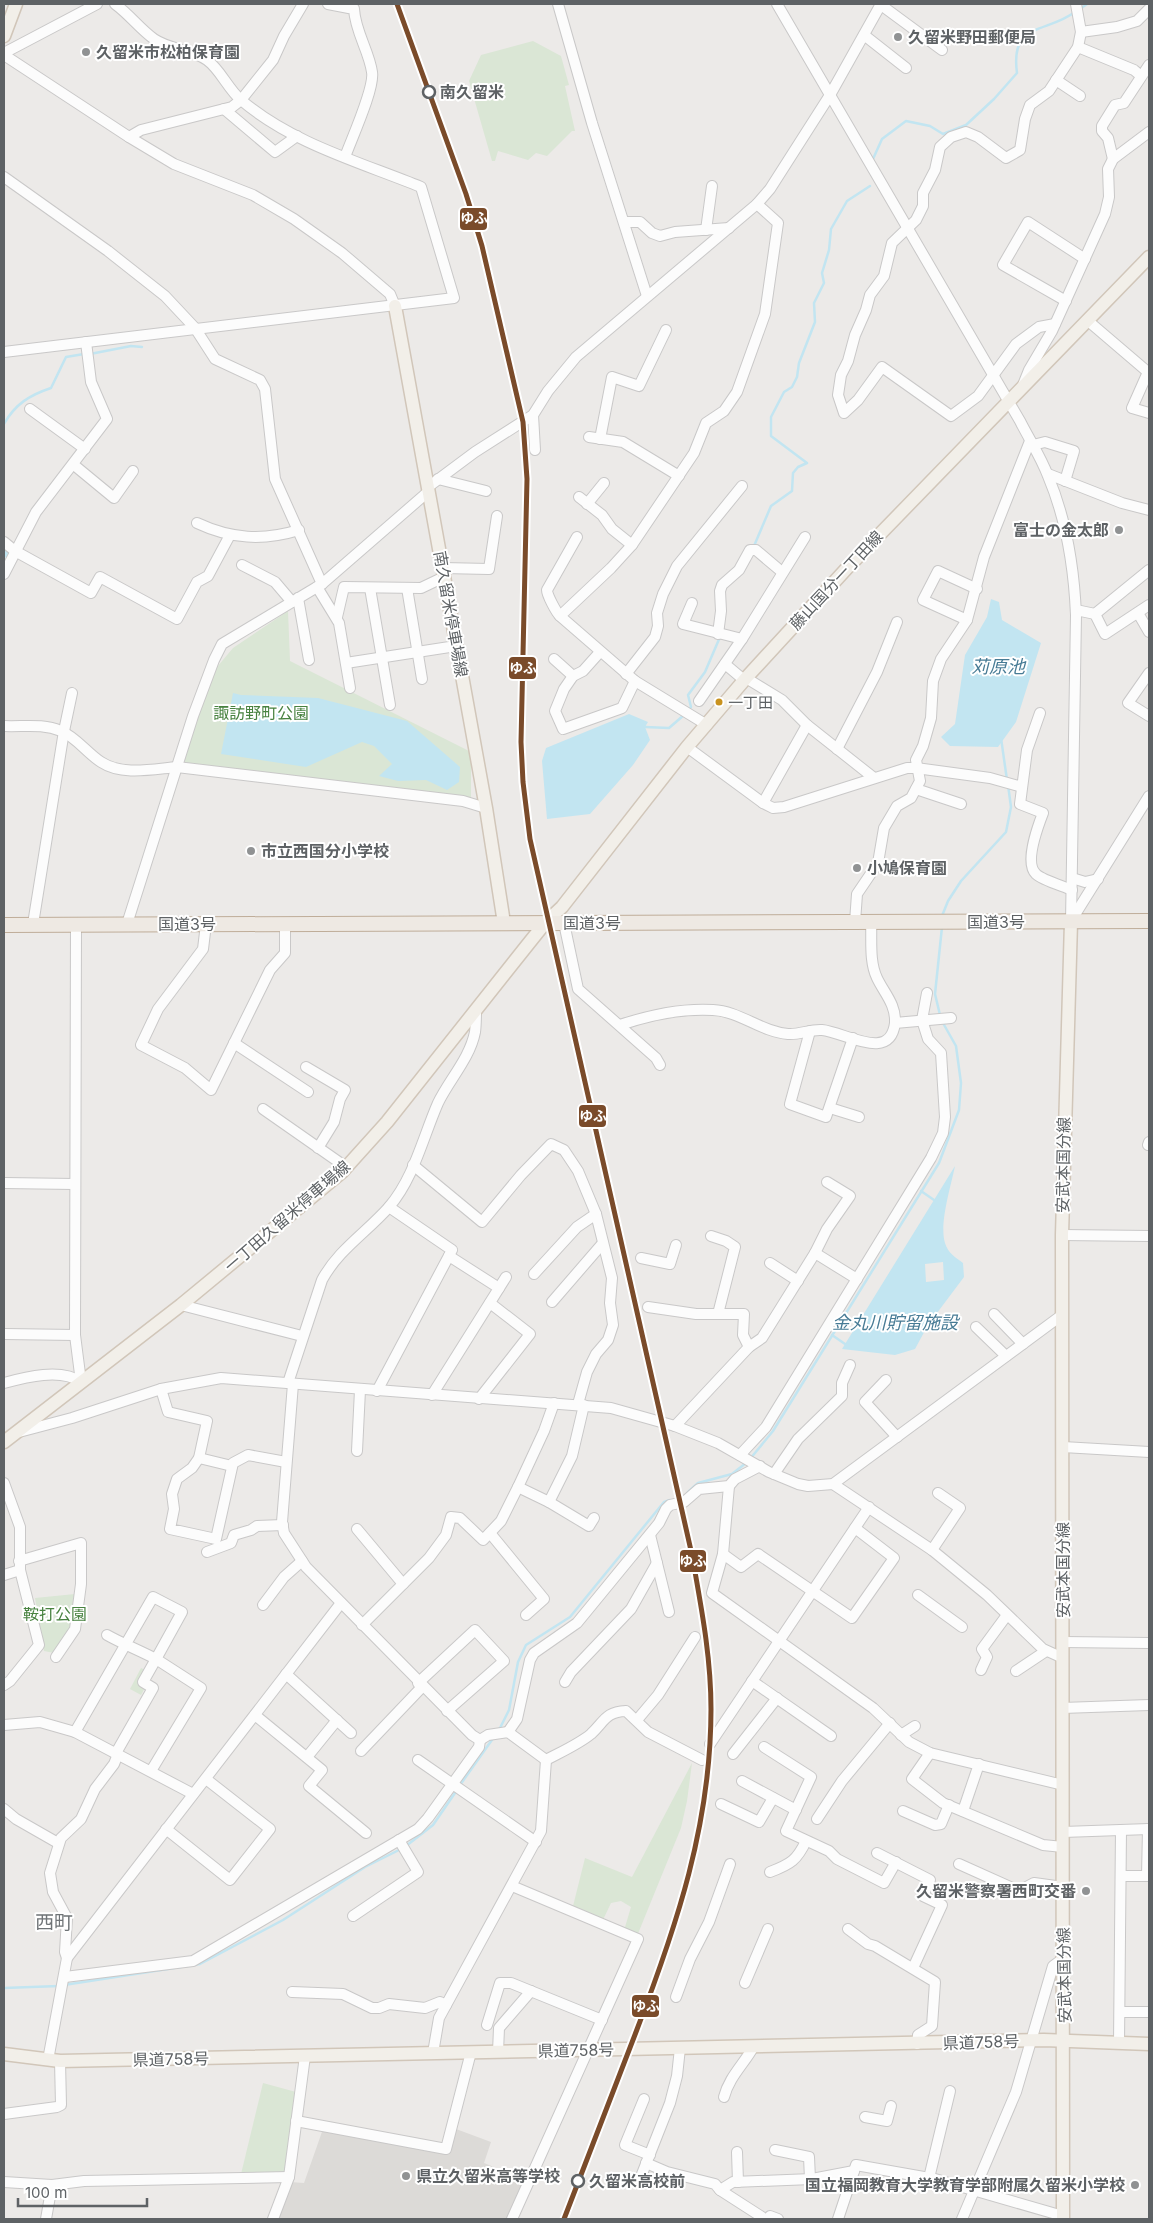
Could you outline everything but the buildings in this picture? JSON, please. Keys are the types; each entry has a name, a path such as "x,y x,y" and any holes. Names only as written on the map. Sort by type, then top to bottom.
{"highway":[{"name":"国道3号","path":"4,924 1149,921"}],"main road":[{"path":"4,36 16,4"},
{"name":"藤山国分一丁田線","path":"545,923 562,907 687,747 745,679 848,567 1149,257"},
{"name":"南久留米停車場線","path":"395,306 432,486 456,646 486,808 504,923"},
{"name":"安武本国分線","path":"1064,2218 1062,1235 1070,922"},
{"name":"一丁田久留米停車場線","path":"4,1442 181,1305 346,1167 387,1122 545,923"},
{"name":"県道758号","path":"4,2054 54,2061 917,2044 1031,2040 1149,2044"}],"street":[{"path":"97,4 4,54 174,164 253,195 294,219 342,253 390,294 395,306"},
{"path":"4,352 454,298 421,188 323,150 297,136 242,100 208,61 197,55 171,48 154,39 115,4"},
{"path":"128,136 141,130 224,110 242,100 273,60 284,36 303,4"},
{"path":"328,4 354,6 355,19 373,74 368,95 345,157"},
{"path":"558,4 592,123 647,296"},
{"path":"777,4 1032,443 1048,474 1062,515 1071,552 1076,610 1070,922"},
{"path":"127,924 203,686 222,644 319,586 432,486 475,452 533,415 548,391 576,357 758,204 770,189 830,95 881,4 942,50"},
{"path":"1055,324 1039,327 1016,344 978,396 951,416 882,367 858,400 844,413 838,395 841,375 848,361 855,335 866,310 870,295 884,276 892,243 916,220 922,206 923,193 935,170 940,147 951,137 966,132 978,137 1006,158 1020,150 1025,119 1030,106 1049,91 1078,47 1081,32 1076,4"},
{"path":"1081,32 1117,27 1137,20 1149,9"},
{"path":"864,35 906,68"},
{"path":"1078,47 1134,70 1141,76"},
{"path":"1113,159 1108,138 1102,131 1102,126 1115,105 1124,103 1149,65"},
{"path":"1056,80 1080,96"},
{"path":"224,110 275,152 297,136"},
{"path":"1021,388 1055,324 1105,214 1110,197 1108,169 1113,159 1149,132"},
{"path":"4,177 115,256 165,296 195,328 216,359 260,380 265,389 275,479 299,530 319,586 337,617 350,688"},
{"path":"706,230 712,186"},
{"path":"560,616 612,568 632,545 694,453 706,423 724,411 737,392 765,314 778,223 758,204"},
{"path":"624,222 640,222 652,233 660,236 675,232 729,228"},
{"path":"1066,301 1002,265 1028,222 1085,259"},
{"path":"1087,320 1148,373 1132,408 1149,414"},
{"path":"600,439 612,378 639,386 666,330"},
{"path":"4,574 36,512 74,465 107,419 91,382 86,342"},
{"path":"30,409 85,449"},
{"path":"533,415 535,450"},
{"path":"588,437 623,442 679,476"},
{"path":"1032,443 1045,442 1074,451 1065,481"},
{"path":"855,922 857,894 878,863 884,828 897,806 911,798 920,781 916,760 923,746 931,718 933,681 941,659 967,620 977,589 984,557 1032,443"},
{"path":"74,465 114,498 133,471"},
{"path":"1048,474 1122,503 1149,510"},
{"path":"587,504 604,483"},
{"path":"432,486 486,491"},
{"path":"626,674 655,636 658,626 657,613 663,594 677,566 742,486"},
{"path":"579,496 602,515 612,529 632,545"},
{"path":"337,617 344,587 421,588 444,573 489,569 497,516"},
{"path":"197,523 219,533 230,535 278,537 299,530"},
{"path":"4,542 15,551 91,593 100,577 177,619 197,582 208,576 230,535"},
{"path":"577,537 547,590 547,594 554,603 555,611 635,681 707,725"},
{"path":"699,701 742,639 805,537"},
{"path":"718,634 721,611 720,591 722,585 738,570 750,550 756,550 782,572"},
{"path":"242,565 275,582 295,600 309,660"},
{"path":"1096,614 1149,570"},
{"path":"967,620 923,600 938,571 977,589"},
{"path":"370,588 390,706"},
{"path":"407,588 422,679"},
{"path":"692,603 683,624 742,639"},
{"path":"1096,614 1105,634 1149,605"},
{"path":"1076,610 1096,614"},
{"path":"1138,612 1149,632"},
{"path":"837,749 877,672 897,622"},
{"path":"346,663 456,646"},
{"path":"600,652 583,671 573,676 564,690 555,711 563,730 622,708 635,681"},
{"path":"554,659 573,676"},
{"path":"725,664 745,679 782,700 807,725 874,778"},
{"path":"1149,673 1128,703 1149,716"},
{"path":"33,924 64,731 72,693"},
{"path":"1040,713 1027,750 1020,804 1043,813 1032,843 1032,867 1036,874 1072,890"},
{"path":"4,726 32,725 64,731 102,763 117,768 130,770 177,767 463,801 486,808"},
{"path":"763,803 807,725"},
{"path":"687,747 763,803 773,808 784,808 874,778 916,768 990,778 1022,787"},
{"path":"916,789 961,804"},
{"path":"1070,922 1145,810 1149,796"},
{"path":"1072,878 1085,882 1098,879"},
{"path":"620,1025 650,1015 681,1010 715,1010 788,1034 822,1030 869,1043 883,1043 889,1039 894,1023 893,1006 888,993 877,978 872,961 871,922"},
{"path":"564,923 578,989 656,1058 660,1065"},
{"path":"76,924 75,1335 81,1382"},
{"path":"206,924 203,949 158,1010 141,1045 185,1068 210,1090 270,970 285,953 285,924"},
{"path":"740,1455 766,1427 931,1158 943,1133 945,1117 941,1054 928,1039 922,1020 928,993"},
{"path":"476,1009 475,1033 466,1054 439,1102 400,1191 389,1207 329,1267 322,1280 302,1336 290,1383 282,1525 284,1533 302,1561 420,1685 472,1735 480,1740"},
{"path":"894,1023 952,1018"},
{"path":"810,1032 790,1104 826,1117 853,1038"},
{"path":"234,1043 308,1092"},
{"path":"306,1067 346,1090 340,1099 334,1122 318,1148"},
{"path":"830,1108 859,1117"},
{"path":"263,1109 346,1167"},
{"path":"413,1165 482,1222 521,1175 551,1144 564,1150 578,1171 596,1214 612,1278 610,1303 613,1325 608,1340 596,1354 587,1372 572,1456 549,1502"},
{"path":"675,1426 749,1347 762,1338 815,1254 827,1229 850,1196 827,1182"},
{"path":"4,1183 74,1184"},
{"path":"377,1392 452,1250 389,1207"},
{"path":"534,1274 577,1227 596,1214"},
{"path":"1062,1235 1149,1236"},
{"path":"711,1236 726,1241 735,1248 718,1314"},
{"path":"552,1302 604,1243"},
{"path":"641,1258 670,1264 676,1245"},
{"path":"815,1254 857,1279"},
{"path":"449,1256 499,1288"},
{"path":"770,1262 798,1281"},
{"path":"432,1396 506,1278"},
{"path":"479,1399 530,1334 490,1303"},
{"path":"181,1305 302,1336"},
{"path":"648,1307 696,1314 744,1314 743,1335 749,1347"},
{"path":"994,1314 1025,1342"},
{"path":"16,1432 72,1418 162,1389 221,1378 377,1392 581,1404 611,1408 675,1426 718,1443 774,1474 798,1484 808,1486 833,1484 1062,1315"},
{"path":"1006,1318 1025,1342"},
{"path":"976,1327 1006,1356"},
{"path":"4,1334 75,1335"},
{"path":"774,1474 798,1439 842,1396 842,1383 850,1365"},
{"path":"4,1383 23,1378 59,1375 72,1376 81,1382"},
{"path":"886,1380 865,1402 897,1437"},
{"path":"162,1389 168,1412 207,1421 199,1458 192,1468 177,1479 172,1494 174,1509 170,1529 216,1539 233,1463 248,1455 286,1462"},
{"path":"357,1452 360,1390"},
{"path":"362,1625 429,1558 446,1535 451,1517 460,1518 483,1540 490,1533 500,1521 518,1487 544,1431 554,1403"},
{"path":"1063,1447 1149,1452"},
{"path":"199,1458 232,1466"},
{"path":"760,1466 735,1478 728,1486 723,1554 712,1594 874,1708 909,1742 930,1753 1063,1785"},
{"path":"4,1483 20,1527 19,1566 39,1645 10,1681 4,1685"},
{"path":"833,1484 932,1550 1007,1614 1046,1651 1063,1658"},
{"path":"508,1732 517,1719 530,1660 534,1653 577,1623 660,1523 666,1509 670,1505 684,1502 699,1489 728,1486"},
{"path":"518,1487 549,1502 589,1526 594,1518"},
{"path":"932,1550 960,1508 938,1492"},
{"path":"710,1744 869,1507"},
{"path":"207,1552 232,1543 234,1535 251,1530 257,1526 282,1525"},
{"path":"723,1554 741,1567 758,1554 852,1618 894,1558 855,1528"},
{"path":"357,1529 403,1584"},
{"path":"490,1533 544,1599 526,1615"},
{"path":"650,1535 669,1612"},
{"path":"4,1575 19,1566 81,1543 81,1584 75,1628 56,1657"},
{"path":"262,1605 284,1577 302,1561"},
{"path":"565,1682 572,1672 631,1610 657,1563"},
{"path":"918,1595 962,1627"},
{"path":"68,1958 65,1952 68,1918 53,1892 50,1873 58,1843 81,1819 95,1789 114,1764 117,1754 153,1688 143,1682 182,1612 153,1597 75,1732"},
{"path":"4,2114 57,2107 61,2104 54,2061 62,1990 68,1958 341,1603"},
{"path":"981,1670 987,1657 982,1649 996,1632 1007,1614"},
{"path":"361,1751 420,1685 475,1630 504,1661 447,1711"},
{"path":"107,1635 124,1645 131,1645 156,1659 200,1688 152,1771"},
{"path":"637,1720 658,1695 695,1637"},
{"path":"1063,1642 1149,1643"},
{"path":"1016,1671 1046,1651"},
{"path":"286,1674 351,1733"},
{"path":"752,1681 831,1736"},
{"path":"733,1754 776,1698"},
{"path":"1062,1708 1149,1705"},
{"path":"546,1760 591,1734 602,1720 614,1711 626,1711 648,1732 702,1760"},
{"path":"254,1715 322,1770 309,1786 366,1833"},
{"path":"306,1757 337,1720"},
{"path":"4,1725 40,1722 75,1732 193,1794"},
{"path":"817,1820 842,1781 890,1723"},
{"path":"901,1735 915,1726"},
{"path":"65,1978 193,1961 418,1829 479,1747 480,1740 488,1735 508,1732 546,1760"},
{"path":"764,1747 811,1777 786,1831 884,1883 896,1862"},
{"path":"930,1753 912,1779 949,1805 1043,1845 1063,1848"},
{"path":"418,1760 536,1842"},
{"path":"433,2053 439,2018 541,1831 546,1760"},
{"path":"963,1811 979,1764"},
{"path":"166,1829 230,1880 259,1844 270,1829 206,1778"},
{"path":"742,1781 796,1810"},
{"path":"721,1804 759,1822 772,1798"},
{"path":"903,1811 935,1826 941,1824 949,1805"},
{"path":"4,1809 16,1819 58,1843"},
{"path":"1063,1832 1148,1829 1148,1876 1121,1876"},
{"path":"1120,2043 1121,1830"},
{"path":"354,1916 418,1872 399,1840"},
{"path":"770,1872 787,1865 799,1856 806,1841"},
{"path":"878,1853 930,1880 923,1896 942,1904 913,1968"},
{"path":"676,1997 730,1864"},
{"path":"959,1864 1019,1891 1034,1883 1063,1887"},
{"path":"512,1886 638,1939 512,2219"},
{"path":"745,1982 768,1929"},
{"path":"848,1929 868,1944 935,1982 932,2026 918,2035 917,2044"},
{"path":"962,2219 1016,2092 1052,1966 1064,1958"},
{"path":"487,2025 500,1983 511,1983 602,2020"},
{"path":"498,2052 499,2028 531,1991"},
{"path":"292,1992 343,1994 372,2008 379,2008 389,2004 425,2008 440,2002 446,2004"},
{"path":"1120,2012 1149,2012"},
{"path":"724,2097 728,2083 747,2060 754,2046"},
{"path":"640,2179 670,2103 678,2076 680,2048"},
{"path":"296,2121 446,2149 471,2052"},
{"path":"273,2219 289,2177 305,2056"},
{"path":"929,2178 950,2091"},
{"path":"644,2099 624,2145 667,2172 715,2184 720,2190 770,2217"},
{"path":"865,2117 887,2121 891,2106"},
{"path":"776,2150 809,2157 810,2179"},
{"path":"737,2152 738,2182"},
{"path":"838,2219 856,2165 929,2178 974,2189 1064,2218"},
{"path":"720,2190 733,2182 810,2179 854,2171"},
{"path":"4,2182 52,2185 84,2181 289,2177"},
{"path":"46,2219 52,2185"}],"shaded area":[{"name":"県立久留米高等学校","path":"323,2129 446,2153 456,2129 491,2142 484,2163 494,2167 493,2171 524,2185 507,2219 276,2219 290,2182 304,2183"}],"green space":[{"path":"533,41 561,56 569,85 565,86 575,131 572,131 547,156 536,153 528,160 498,151 495,161 492,161 469,81 481,55"},
{"name":"諏訪野町公園","path":"288,611 290,661 471,752 471,801 178,763 212,673 233,648"},
{"name":"鞍打公園","path":"75,1594 71,1629 54,1653 44,1651 35,1598"},
{"path":"141,1668 147,1671 146,1686 141,1695 130,1689"},
{"path":"692,1763 681,1828 635,1941 623,1934 631,1907 621,1901 611,1903 601,1924 572,1910 585,1858 632,1877"},
{"path":"263,2083 296,2092 286,2172 241,2174"}],"water":[{"name":"苅原池","path":"991,599 999,602 1002,620 1041,643 1016,722 998,747 950,746 941,737 955,724 965,655 987,617"},
{"path":"233,693 241,695 318,698 407,721 460,767 459,782 447,790 426,780 398,781 379,776 392,764 374,746 362,742 306,767 221,754"},
{"path":"629,714 648,722 645,727 650,740 633,765 590,814 547,819 542,761 546,748"},
{"name":"金丸川貯留施設","path":"955,1166 943,1226 945,1243 948,1250 963,1263 964,1277 928,1325 915,1349 895,1355 842,1349","holes":["943,1262 944,1280 926,1282 925,1264"]}],"waterway":[{"path":"1080,9 1087,4"},
{"path":"873,159 882,139 906,121 930,126 943,134 966,125 994,99 1017,73 1016,57 1019,45 1024,37 1075,12"},
{"path":"754,546 771,506 792,491 793,473 798,467 807,463 771,436 771,417 784,392 792,387 797,377 799,363 815,322 814,303 824,283 822,273 829,250 831,229 847,201 870,186"},
{"path":"90,354 131,346 142,347"},
{"path":"4,424 13,411 24,401 51,388 66,357 84,354"},
{"path":"688,711 691,707 688,695 705,672 720,637"},
{"path":"645,727 669,728 684,715"},
{"path":"1001,738 1007,780"},
{"path":"942,916 948,901 961,881 1006,832 1011,807 1008,785"},
{"path":"940,1015 935,994 942,927"},
{"path":"750,1459 773,1431 939,1163 959,1110 961,1083 956,1046 943,1023"},
{"path":"921,1191 934,1200"},
{"path":"832,1335 845,1344"},
{"path":"688,1492 698,1483 732,1474 746,1463"},
{"path":"499,1730 509,1710 518,1662 526,1645 570,1617 664,1502 670,1500"},
{"path":"460,1785 494,1737"},
{"path":"406,1846 433,1825 457,1790"},
{"path":"64,1985 200,1964 283,1920 365,1867 401,1849"},
{"path":"4,1988 59,1986"}],"transit line":[{"name":"ゆふ","path":"397,4 466,194 482,246 523,422 527,479 521,742 523,782 530,839 692,1555 705,1631 711,1689 709,1752 705,1793 689,1874 651,1992 564,2219"}],"place":[{"name":"久留米野田郵便局","path":"898,37"},
{"name":"久留米市松柏保育園","path":"86,52"},
{"name":"南久留米","path":"429,92"},
{"name":"富士の金太郎","path":"1119,530"},
{"name":"一丁田","path":"719,702"},
{"name":"市立西国分小学校","path":"251,851"},
{"name":"小鳩保育園","path":"857,868"},
{"name":"久留米警察署西町交番","path":"1086,1891"},
{"name":"県立久留米高等学校","path":"406,2176"},
{"name":"久留米高校前","path":"578,2181"},
{"name":"国立福岡教育大学教育学部附属久留米小学校","path":"1135,2185"}],"district":[{"name":"西町","path":"54,1922"}]}
